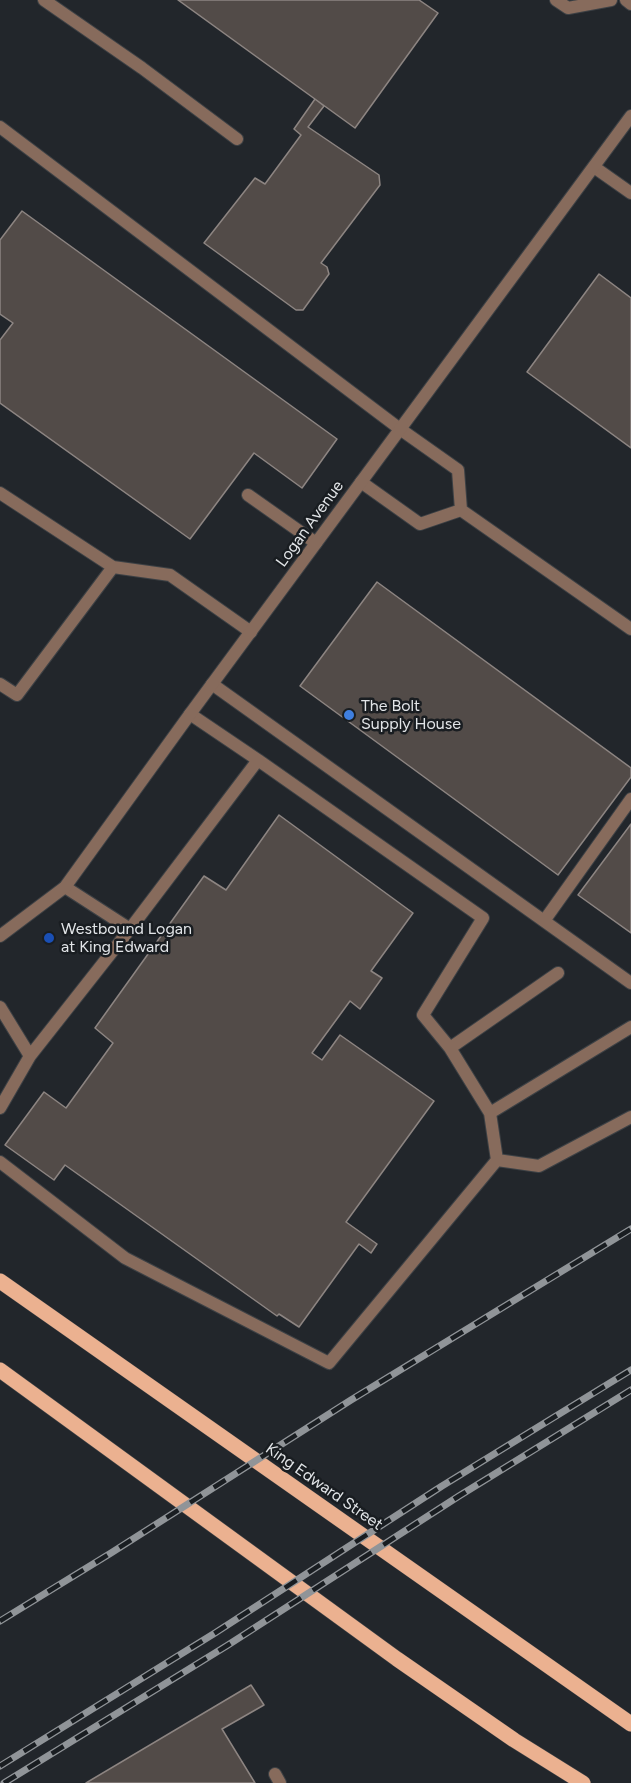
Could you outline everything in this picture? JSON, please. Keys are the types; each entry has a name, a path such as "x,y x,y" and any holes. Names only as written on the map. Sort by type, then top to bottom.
{"main road":[{"name":"King Edward Street","path":"0,1281 629,1723"},
{"path":"0,1370 397,1659 514,1740 583,1783"}],"street":[{"path":"44,0 142,68 237,139"},
{"path":"556,0 568,8 611,0"},
{"path":"626,0 631,4"},
{"name":"Logan Avenue","path":"0,936 65,886 631,116"},
{"path":"0,127 400,429 458,470 461,510"},
{"path":"594,167 631,193"},
{"path":"361,482 420,524 461,510"},
{"path":"0,493 113,567 170,575 251,632"},
{"path":"248,495 316,543"},
{"path":"461,510 631,629"},
{"path":"0,684 17,695 113,567"},
{"path":"212,684 631,983"},
{"path":"0,1162 125,1258 329,1363 496,1160 490,1113 450,1048 423,1015 483,918 190,714"},
{"path":"0,1108 30,1056 258,760"},
{"path":"544,921 631,799"},
{"path":"65,886 130,929"},
{"path":"450,1048 558,973"},
{"path":"0,1007 30,1056"},
{"path":"490,1113 631,1027"},
{"path":"496,1160 540,1166 631,1118"}],"building":[{"path":"178,0 419,0 438,13 355,128"},
{"path":"315,99 324,106 308,127 379,175 380,185 321,263 327,267 329,274 303,310 296,310 204,243 255,178 265,184 301,135 294,129"},
{"path":"22,211 337,439 302,488 254,453 190,539 0,403 0,340 13,323 0,314 0,240"},
{"path":"599,274 631,298 631,448 527,372"},
{"path":"377,582 631,768 631,777 558,875 300,686"},
{"path":"279,815 413,913 371,971 382,978 360,1009 350,1001 312,1053 322,1060 340,1035 434,1101 346,1222 377,1244 371,1253 359,1244 299,1327 279,1314 277,1316 65,1165 54,1180 5,1145 44,1092 66,1108 113,1043 95,1028 204,876 226,890"},
{"path":"631,824 631,933 578,895"},
{"path":"251,1685 264,1705 222,1729 255,1783 86,1783"}],"railway":[{"path":"0,1621 351,1400 631,1229"},
{"path":"0,1766 215,1633 442,1486 631,1370"},
{"path":"4,1783 228,1645 459,1496 631,1390"}],"place":[{"name":"The Bolt Supply House","path":"349,715"},
{"name":"Westbound Logan at King Edward","path":"49,938"}]}
